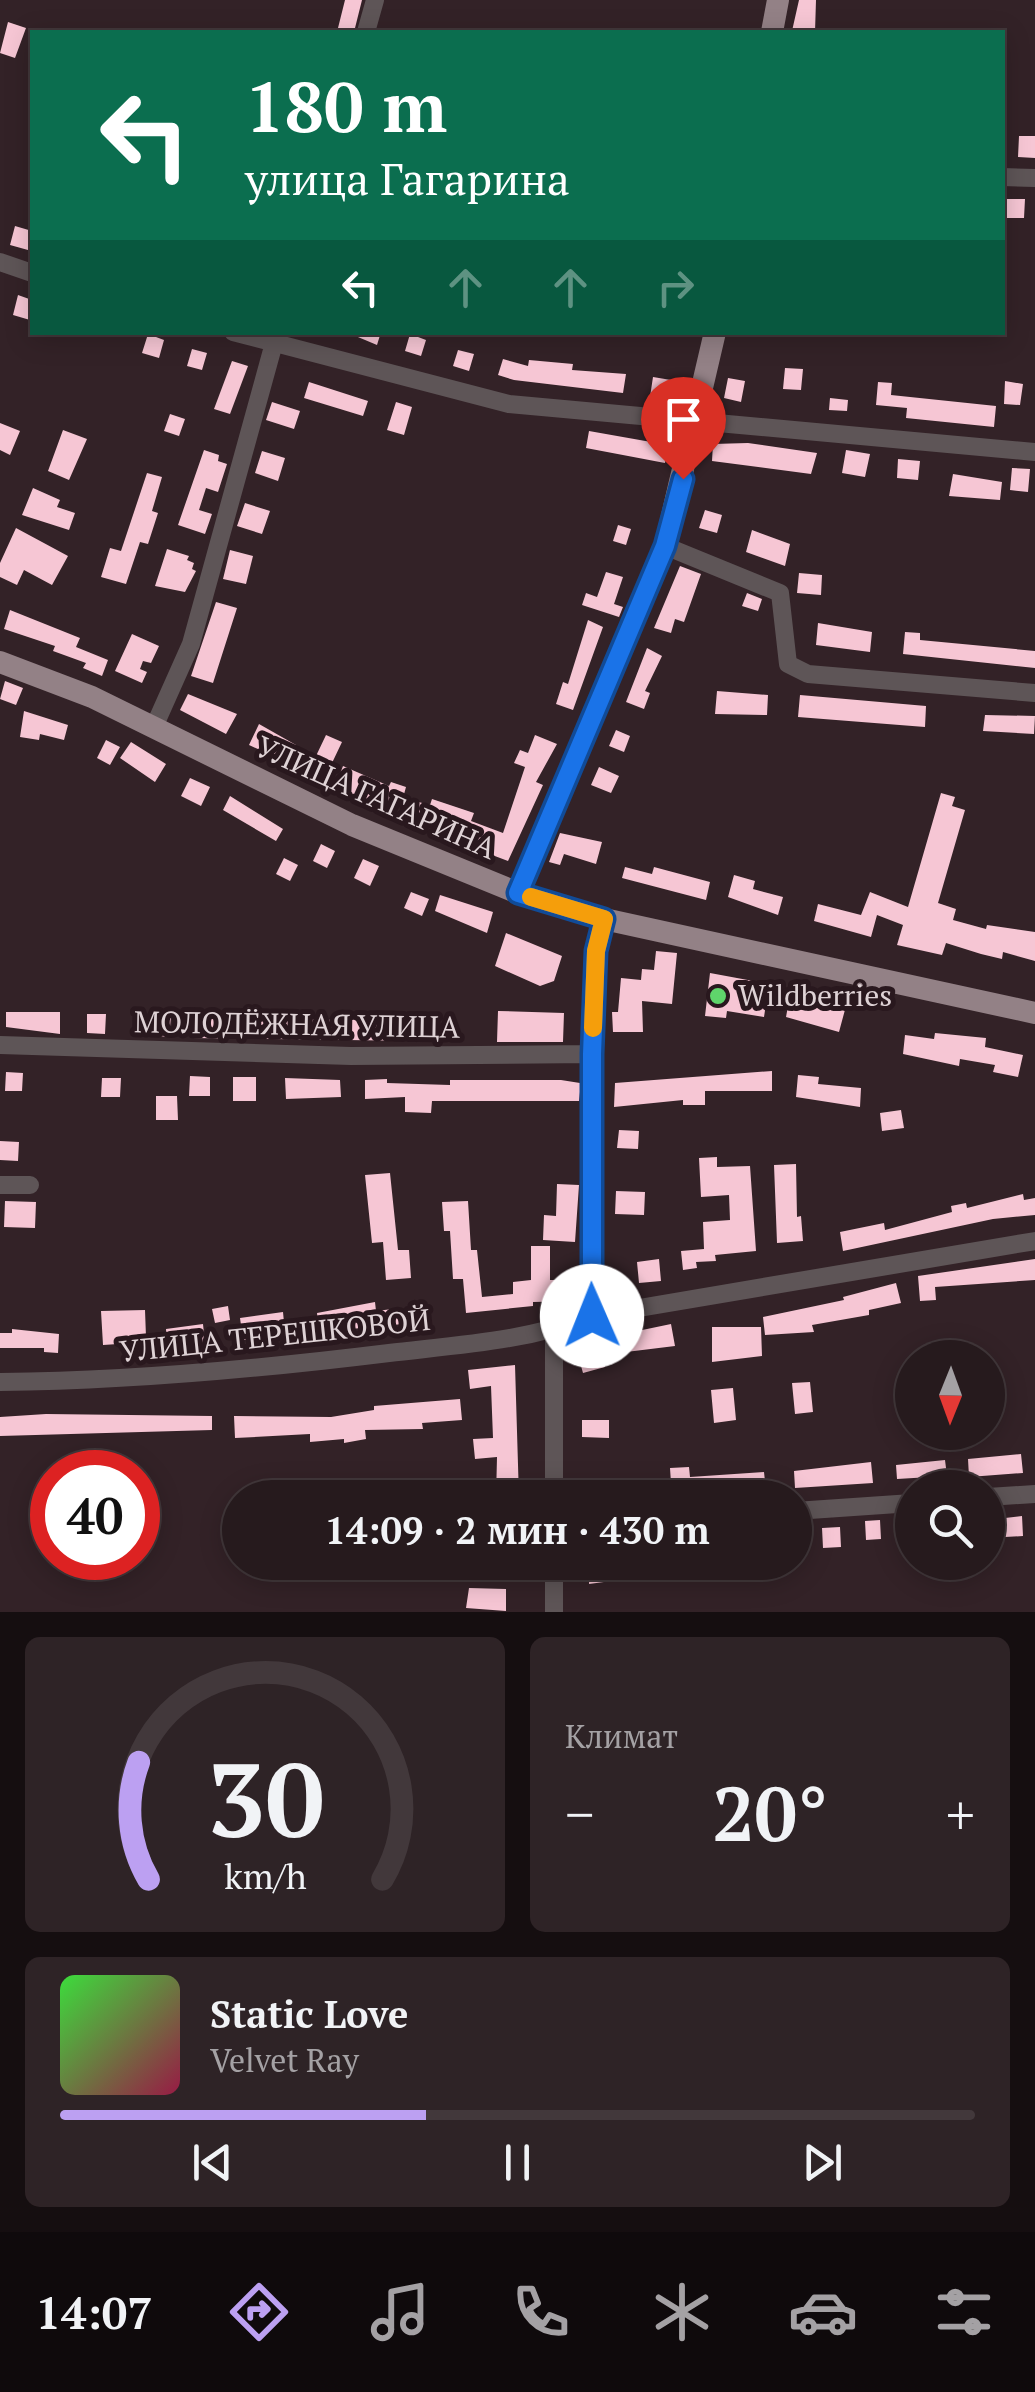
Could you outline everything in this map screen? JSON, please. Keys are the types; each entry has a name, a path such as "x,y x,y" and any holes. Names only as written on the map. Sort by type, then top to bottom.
{"main road":[{"path":"772,30 778,0"},
{"path":"518,893 665,546 714,335"},
{"name":"УЛИЦА ГАГАРИНА","path":"0,662 92,696 352,825 518,893 604,919 1035,1014"}],"street":[{"path":"367,30 376,0"},
{"path":"1005,177 1035,178"},
{"path":"0,262 30,271"},
{"path":"243,335 509,404 1035,452"},
{"path":"154,727 191,644 274,343"},
{"path":"665,546 780,593 788,664 808,674 1035,693"},
{"path":"604,919 596,951 592,1054 592,1316 1035,1241"},
{"name":"МОЛОДЁЖНАЯ УЛИЦА","path":"0,1046 351,1056 592,1054"},
{"path":"0,1184 30,1186"},
{"name":"УЛИЦА ТЕРЕШКОВОЙ","path":"0,1382 133,1381 554,1331 592,1316"},
{"path":"554,1331 554,1480"},
{"path":"1005,1496 1035,1494"},
{"path":"812,1510 895,1504"},
{"path":"554,1580 554,1612"}],"building":[{"path":"345,0 362,0 354,30 338,30"},
{"path":"799,0 816,0 815,30 792,30"},
{"path":"8,22 26,28 15,58 0,53"},
{"path":"1019,136 1035,136 1035,158 1018,157"},
{"path":"1005,199 1025,199 1024,218 1005,218"},
{"path":"15,226 30,230 28,250 10,245"},
{"path":"18,295 30,299 30,320 13,315"},
{"path":"148,335 164,340 159,358 142,353"},
{"path":"353,335 380,335 377,345"},
{"path":"410,335 426,340 421,356 405,351"},
{"path":"192,349 207,353 202,370 187,366"},
{"path":"458,350 474,354 469,371 453,366"},
{"path":"503,359 528,366 529,360 573,364 572,370 626,374 623,393 514,380 498,375"},
{"path":"232,361 248,366 230,414 214,409"},
{"path":"785,368 803,369 801,390 783,389"},
{"path":"653,377 671,380 668,399 650,397"},
{"path":"728,378 745,381 741,402 724,398"},
{"path":"1005,381 1023,384 1020,405 1004,404"},
{"path":"309,382 368,401 363,416 304,398"},
{"path":"878,382 892,383 891,395 996,406 994,427 906,418 907,408 876,405"},
{"path":"830,398 848,400 847,411 829,410"},
{"path":"272,402 300,411 294,429 266,420"},
{"path":"396,402 412,407 404,435 387,430"},
{"path":"170,414 185,419 179,436 164,431"},
{"path":"0,423 20,431 10,455 0,450"},
{"path":"63,430 87,439 69,480 48,471"},
{"path":"589,431 668,445 665,463 586,448"},
{"path":"748,443 817,453 811,474 712,461 713,444"},
{"path":"204,450 219,455 218,461 227,464 218,492 206,488 199,510 212,514 205,534 178,525"},
{"path":"846,450 870,454 865,477 842,473"},
{"path":"262,451 285,458 278,481 255,473"},
{"path":"898,459 920,461 918,480 897,478"},
{"path":"1012,468 1030,469 1028,492 1010,490"},
{"path":"147,473 162,477 152,511 158,513 148,544 140,542 126,584 101,577 110,548 121,551"},
{"path":"953,474 1002,482 1000,500 949,496"},
{"path":"33,488 60,500 57,507 75,513 69,530 22,515"},
{"path":"245,503 270,511 262,534 237,526"},
{"path":"705,510 722,515 717,533 699,528"},
{"path":"618,525 631,529 626,545 613,541"},
{"path":"16,528 68,556 52,585 24,570 17,585 0,577 0,563"},
{"path":"752,530 790,544 785,566 746,552"},
{"path":"167,549 189,556 187,560 194,563 192,569 196,571 185,592 155,586"},
{"path":"230,550 253,556 246,584 223,579"},
{"path":"680,566 701,574 684,622 675,619 671,633 654,628"},
{"path":"606,572 623,577 614,604 623,607 619,617 582,605 586,593 597,597"},
{"path":"799,573 822,575 821,595 797,593"},
{"path":"747,593 762,599 758,611 742,606"},
{"path":"216,602 237,608 213,683 191,676"},
{"path":"10,610 80,638 76,647 108,660 102,676 83,668 86,663 53,651 55,646 4,629"},
{"path":"588,620 603,627 573,710 556,704 563,682 568,684"},
{"path":"818,623 872,632 870,652 816,645"},
{"path":"905,632 920,633 920,640 1035,651 1035,668 903,654"},
{"path":"132,634 159,646 151,663 143,661 140,669 147,672 142,683 115,671"},
{"path":"647,648 662,656 645,691 650,693 644,709 626,702"},
{"path":"5,681 23,688 16,705 0,699"},
{"path":"717,691 768,695 767,715 715,714"},
{"path":"188,694 237,714 226,734 180,710"},
{"path":"800,695 926,706 925,727 798,717"},
{"path":"24,711 68,725 64,740 40,734 39,740 20,737"},
{"path":"985,715 1035,716 1034,734 983,731"},
{"path":"259,724 296,745 289,763 249,745"},
{"path":"616,730 630,736 624,752 609,746"},
{"path":"326,735 342,742 332,763 316,756"},
{"path":"535,735 557,744 536,782 543,785 508,861 471,847 473,841 453,835 455,828 380,800 377,806 334,790 343,766 389,786 391,782 406,787 403,798 430,805 432,799 474,813 471,821 503,833 525,767 514,763 520,750 528,753"},
{"path":"106,740 120,747 110,765 97,758"},
{"path":"131,742 166,764 155,782 120,758"},
{"path":"599,767 619,776 611,793 591,785"},
{"path":"190,778 210,787 201,806 181,796"},
{"path":"941,793 955,797 952,806 965,810 938,903 956,909 953,920 986,929 987,925 1035,932 1035,961 1003,952 1002,959 946,943 942,955 897,945 903,925 877,915 871,937 814,921 818,904 861,915 870,892 908,907"},
{"path":"230,796 283,829 276,841 223,810"},
{"path":"560,833 602,842 596,864 564,854 560,865 549,862"},
{"path":"321,844 335,851 327,868 313,861"},
{"path":"284,858 298,865 290,881 276,874"},
{"path":"363,859 379,866 370,886 354,878"},
{"path":"625,867 652,874 654,867 710,882 706,900 622,878"},
{"path":"734,875 755,881 753,889 783,897 778,915 728,897"},
{"path":"411,892 429,899 422,916 404,908"},
{"path":"440,895 493,912 487,933 435,911"},
{"path":"506,933 562,956 554,981 540,986 495,966"},
{"path":"656,951 677,953 672,1004 642,1001 643,1032 613,1032 612,1012 618,1012 621,978 641,980 642,969 654,970"},
{"path":"710,973 769,984 764,1017 727,1011 726,1018 705,1016"},
{"path":"790,995 846,1006 839,1032 786,1017"},
{"path":"498,1011 564,1013 563,1042 497,1042"},
{"path":"6,1012 60,1012 60,1034 6,1027"},
{"path":"87,1014 106,1014 105,1034 87,1033"},
{"path":"149,1014 171,1016 169,1037 147,1035"},
{"path":"193,1019 420,1020 420,1041 192,1038"},
{"path":"935,1033 986,1038 985,1047 1023,1055 1018,1077 993,1072 995,1065 960,1059 959,1066 903,1054 905,1035 934,1039"},
{"path":"772,1071 772,1091 705,1091 705,1105 683,1105 683,1100 614,1107 615,1083"},
{"path":"6,1072 23,1073 22,1091 5,1091"},
{"path":"798,1075 819,1077 818,1084 861,1088 860,1107 796,1097"},
{"path":"190,1076 210,1077 210,1096 189,1096"},
{"path":"233,1077 256,1077 256,1101 233,1101"},
{"path":"102,1078 121,1078 120,1097 101,1097"},
{"path":"285,1078 340,1080 341,1097 286,1099"},
{"path":"387,1079 387,1083 450,1085 450,1080 561,1080 580,1083 580,1092 579,1101 432,1101 431,1113 405,1112 405,1097 365,1099 365,1080"},
{"path":"156,1096 177,1096 178,1120 156,1120"},
{"path":"901,1110 904,1128 882,1131 880,1113"},
{"path":"619,1130 639,1131 638,1149 617,1148"},
{"path":"0,1141 19,1142 18,1161 0,1160"},
{"path":"717,1157 717,1167 750,1166 756,1251 715,1255 716,1261 696,1262 697,1268 683,1270 681,1251 704,1249 703,1222 730,1220 729,1195 701,1197 699,1158"},
{"path":"796,1164 797,1217 801,1216 803,1241 777,1243 774,1165"},
{"path":"390,1173 398,1250 409,1250 411,1278 386,1280 383,1242 372,1243 365,1175"},
{"path":"557,1184 579,1185 575,1242 543,1240 544,1215 556,1216"},
{"path":"616,1191 645,1192 644,1215 615,1214"},
{"path":"1023,1194 1024,1200 1035,1198 1035,1215 993,1219 843,1251 840,1232 884,1223 885,1230 952,1212 951,1206 966,1203 967,1208"},
{"path":"5,1201 36,1202 35,1228 4,1227"},
{"path":"468,1201 471,1250 477,1250 482,1297 513,1294 513,1282 531,1280 531,1246 550,1246 550,1280 577,1280 577,1301 533,1302 533,1306 466,1313 463,1279 453,1279 450,1231 444,1231 442,1202"},
{"path":"659,1259 661,1281 639,1283 637,1262"},
{"path":"1035,1259 1035,1280 935,1287 936,1300 920,1301 918,1276"},
{"path":"896,1283 901,1303 869,1310 869,1315 812,1325 814,1332 765,1335 763,1317 844,1300 843,1297"},
{"path":"375,1302 376,1311 401,1308 403,1324 319,1332 317,1313"},
{"path":"228,1306 230,1320 215,1323 212,1309"},
{"path":"145,1310 146,1337 118,1338 118,1344 103,1345 101,1311"},
{"path":"283,1312 285,1333 243,1340 240,1318"},
{"path":"203,1324 205,1344 167,1347 166,1329"},
{"path":"671,1324 675,1346 626,1352 623,1334"},
{"path":"712,1327 761,1327 762,1356 712,1362"},
{"path":"12,1329 59,1334 58,1353 44,1352 44,1348 0,1348 0,1333 12,1333"},
{"path":"599,1342 605,1367 583,1373 576,1348"},
{"path":"515,1365 518,1480 496,1480 497,1457 475,1459 473,1439 493,1438 491,1386 470,1389 468,1370"},
{"path":"810,1382 813,1412 795,1414 792,1383"},
{"path":"733,1388 736,1420 714,1423 711,1390"},
{"path":"460,1399 462,1420 422,1423 423,1429 365,1430 366,1439 344,1443 344,1439 310,1442 310,1434 235,1438 234,1416 331,1417 374,1410 374,1406"},
{"path":"212,1416 212,1430 0,1436 0,1417"},
{"path":"582,1420 609,1420 609,1438 582,1437"},
{"path":"1021,1454 1023,1473 969,1470 968,1459"},
{"path":"945,1460 946,1470 896,1470 896,1465"},
{"path":"871,1462 873,1483 812,1487 812,1480 795,1480 794,1471"},
{"path":"689,1467 690,1477 764,1472 765,1480 671,1480 670,1468"},
{"path":"1022,1516 1023,1536 1005,1537 1005,1518"},
{"path":"880,1520 881,1539 866,1540 865,1521"},
{"path":"840,1527 841,1547 823,1548 822,1528"},
{"path":"469,1588 506,1589 506,1611 466,1608"}],"slow traffic":[{"path":"531,897 604,919 596,951 593,1028"}],"place":[{"name":"Wildberries","path":"718,996"}],"route":[{"path":"592,1316 592,1054 596,951 604,919 518,893 665,546 683,479"}]}
